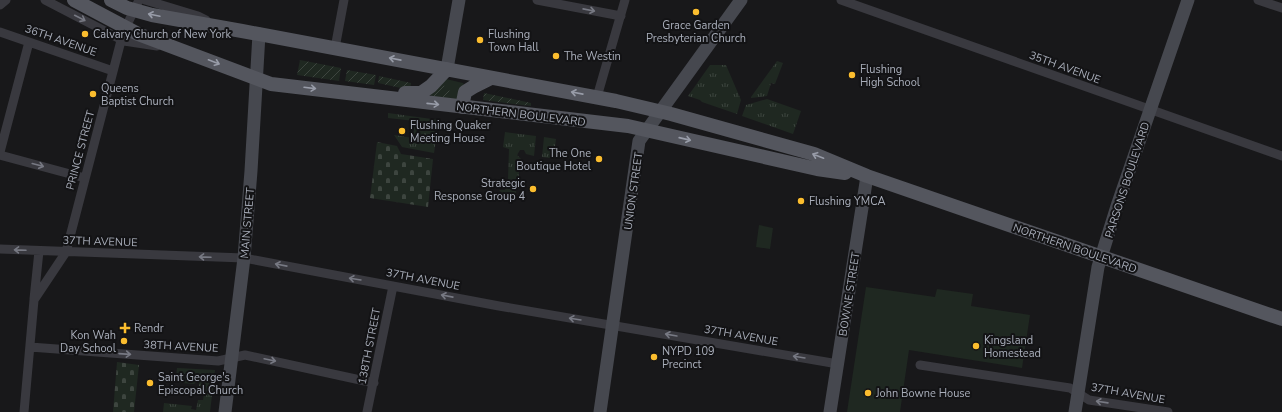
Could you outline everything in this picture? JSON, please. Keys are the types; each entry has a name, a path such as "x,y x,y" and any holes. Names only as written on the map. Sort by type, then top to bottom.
{"main road":[{"name":"NORTHERN BOULEVARD","path":"74,0 123,34 138,34 271,84 628,126 817,169 867,176"},
{"name":"NORTHERN BOULEVARD","path":"111,0 136,5 152,16 335,48 597,97 661,111 814,154 867,176 1282,319"},
{"path":"415,63 427,76 431,86"},
{"path":"385,98 389,92 421,93 431,86 447,69"},
{"path":"462,107 465,92 492,78"}],"street":[{"path":"0,5 6,0"},
{"name":"NORTHERN BOULEVARD","path":"45,0 123,34"},
{"name":"NORTHERN BOULEVARD","path":"145,0 198,16 220,27"},
{"path":"335,48 344,0"},
{"path":"447,69 459,0"},
{"path":"537,0 621,16"},
{"path":"597,97 625,0"},
{"name":"UNION STREET","path":"600,412 639,141 741,0"},
{"name":"35TH AVENUE","path":"841,0 1282,156"},
{"name":"PARSONS BOULEVARD","path":"1075,412 1098,267 1118,203 1188,0"},
{"path":"1258,0 1282,8"},
{"name":"PRINCE STREET","path":"34,300 66,252 123,34 136,5"},
{"name":"36TH AVENUE","path":"0,32 113,71"},
{"name":"MAIN STREET","path":"225,412 244,258 259,34"},
{"path":"0,152 29,42"},
{"path":"0,155 85,178"},
{"name":"BOWNE STREET","path":"830,412 867,176"},
{"name":"37TH AVENUE","path":"0,249 244,258 323,274 506,307 838,364"},
{"name":"PRINCE STREET","path":"24,412 39,251"},
{"name":"138TH STREET","path":"368,412 393,286"},
{"name":"38TH AVENUE","path":"30,348 218,361 245,355 374,383"},
{"name":"37TH AVENUE","path":"920,366 1070,388 1088,400 1168,412"}],"green space":[{"path":"300,60 341,68 339,81 297,75"},
{"path":"777,61 783,63 775,84 771,83 767,96 751,98 751,97"},
{"path":"710,65 726,65 741,100 737,114 688,96"},
{"path":"347,70 376,75 374,85 345,81"},
{"path":"379,76 411,83 410,90 378,83"},
{"path":"442,78 463,83 464,85 456,101 428,95"},
{"path":"441,85 450,87 448,98 435,97 432,94 433,91"},
{"path":"484,93 531,103 531,106 483,100"},
{"path":"767,99 801,111 793,134 742,116 746,105"},
{"path":"388,113 439,120 434,153 402,147 394,135 413,138 415,121 388,118"},
{"path":"505,132 536,136 534,156 526,154 524,150 520,150 517,155 521,159 515,199 503,194 499,190 505,190 508,179 509,149 503,147"},
{"path":"544,137 556,139 554,155 549,158 542,157"},
{"path":"377,142 397,146 401,154 433,159 428,207 370,198"},
{"path":"759,225 773,228 770,249 756,247"},
{"path":"866,287 935,297 937,289 973,294 971,306 1030,315 1022,368 909,350 900,412 847,412"},
{"path":"117,362 139,365 134,412 113,412"},
{"path":"177,368 215,370 210,412 163,412 164,403 192,406 191,409 196,410 198,400 203,400 204,394 199,393 199,383 171,382 171,379 176,379"}],"place":[{"name":"Grace Garden Presbyterian Church","path":"696,12"},
{"name":"Calvary Church of New York","path":"85,34"},
{"name":"Flushing Town Hall","path":"480,40"},
{"name":"The Westin","path":"556,56"},
{"name":"Flushing High School","path":"852,75"},
{"name":"Queens Baptist Church","path":"93,94"},
{"name":"Flushing Quaker Meeting House","path":"402,131"},
{"name":"The One Boutique Hotel","path":"599,159"},
{"name":"Strategic Response Group 4","path":"533,189"},
{"name":"Flushing YMCA","path":"801,201"},
{"name":"Rendr","path":"125,328"},
{"name":"Kon Wah Day School","path":"124,341"},
{"name":"Kingsland Homestead","path":"976,346"},
{"name":"NYPD 109 Precinct","path":"654,357"},
{"name":"Saint George's Episcopal Church","path":"150,383"},
{"name":"John Bowne House","path":"868,393"}]}
